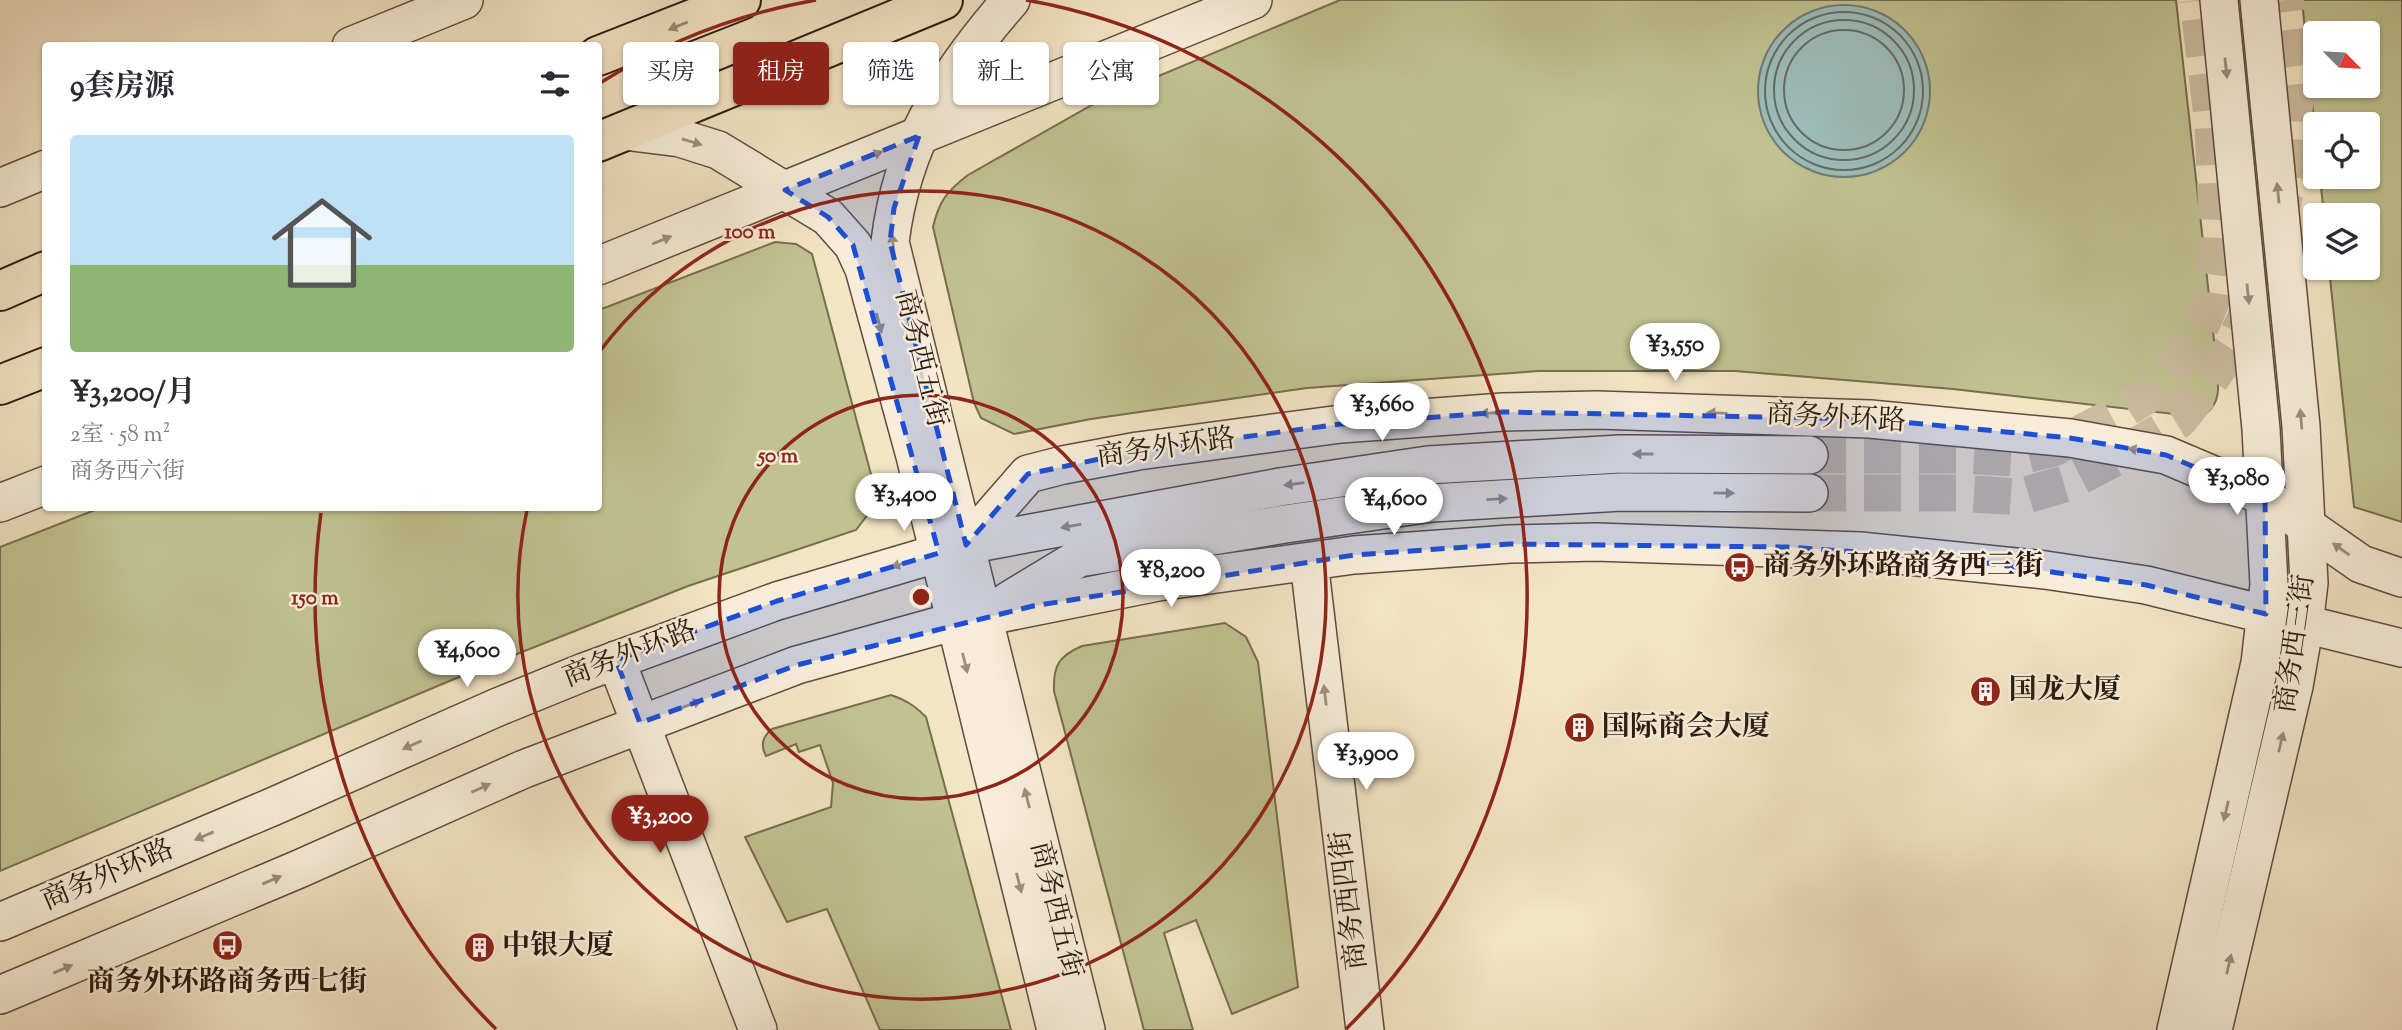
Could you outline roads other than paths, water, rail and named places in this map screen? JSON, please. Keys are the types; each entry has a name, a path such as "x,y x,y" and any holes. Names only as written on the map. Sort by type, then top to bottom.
{"highway":[{"path":"602,54 741,0"},
{"path":"611,137 943,0"},
{"path":"0,290 42,273"},
{"path":"0,384 42,368"}],"street":[{"path":"361,42 464,0"},
{"name":"商务西五街","path":"1012,0 955,69 933,105 919,135 894,208 890,242 952,549 1056,1030"},
{"path":"602,263 1253,0"},
{"name":"商务西三街","path":"2176,1030 2260,663 2269,585 2261,429 2219,0"},
{"name":"商务西三街","path":"2213,1030 2294,687 2309,583 2301,426 2259,0"},
{"name":"商务西五街","path":"611,137 680,138 718,150 828,217 853,245 864,269 915,456 952,549"},
{"path":"0,188 42,171"},
{"name":"商务外环路","path":"0,922 272,807 498,707 616,660 777,601 952,549 1028,474 1138,451 1341,424 1503,412 1597,410 1870,419 2070,438 2166,455 2265,497 2361,564 2402,578"},
{"path":"952,549 1280,486 1428,465 1620,454 1809,456"},
{"path":"0,503 42,487"},
{"path":"969,619 1079,558 1285,524 1432,503 1621,492 1809,493"},
{"path":"0,995 299,869 524,769 797,665 969,619 1158,582 1354,555 1510,544 1596,542 1860,551 2045,570 2146,585 2402,648"},
{"name":"商务西四街","path":"1309,562 1365,1030"},
{"name":"商务西五街","path":"969,619 1086,1030"},
{"path":"616,660 758,1030"}],"water":[{"path":"1844,5 1877,12 1892,19 1905,30 1916,43 1923,58 1930,91 1923,124 1916,139 1905,152 1892,163 1877,170 1844,177 1811,170 1796,163 1783,152 1772,139 1765,124 1758,91 1765,58 1772,43 1783,30 1796,19 1811,12"}],"tunnel":[{"path":"1809,455 1962,455 2015,458 2053,448 2114,416 2154,391 2200,328 2211,301 2215,274 2217,218 2213,125 2198,0"},
{"path":"1809,493 1960,493 2020,497 2067,483 2132,449 2179,420 2233,346 2261,284 2278,226 2290,166 2296,86 2285,0"}],"place":[{"name":"商务外环路商务西三街","path":"1740,567"},
{"name":"国龙大厦","path":"1986,691"},
{"name":"国际商会大厦","path":"1579,728"},
{"name":"商务外环路商务西七街","path":"227,946"},
{"name":"中银大厦","path":"479,947"}]}
